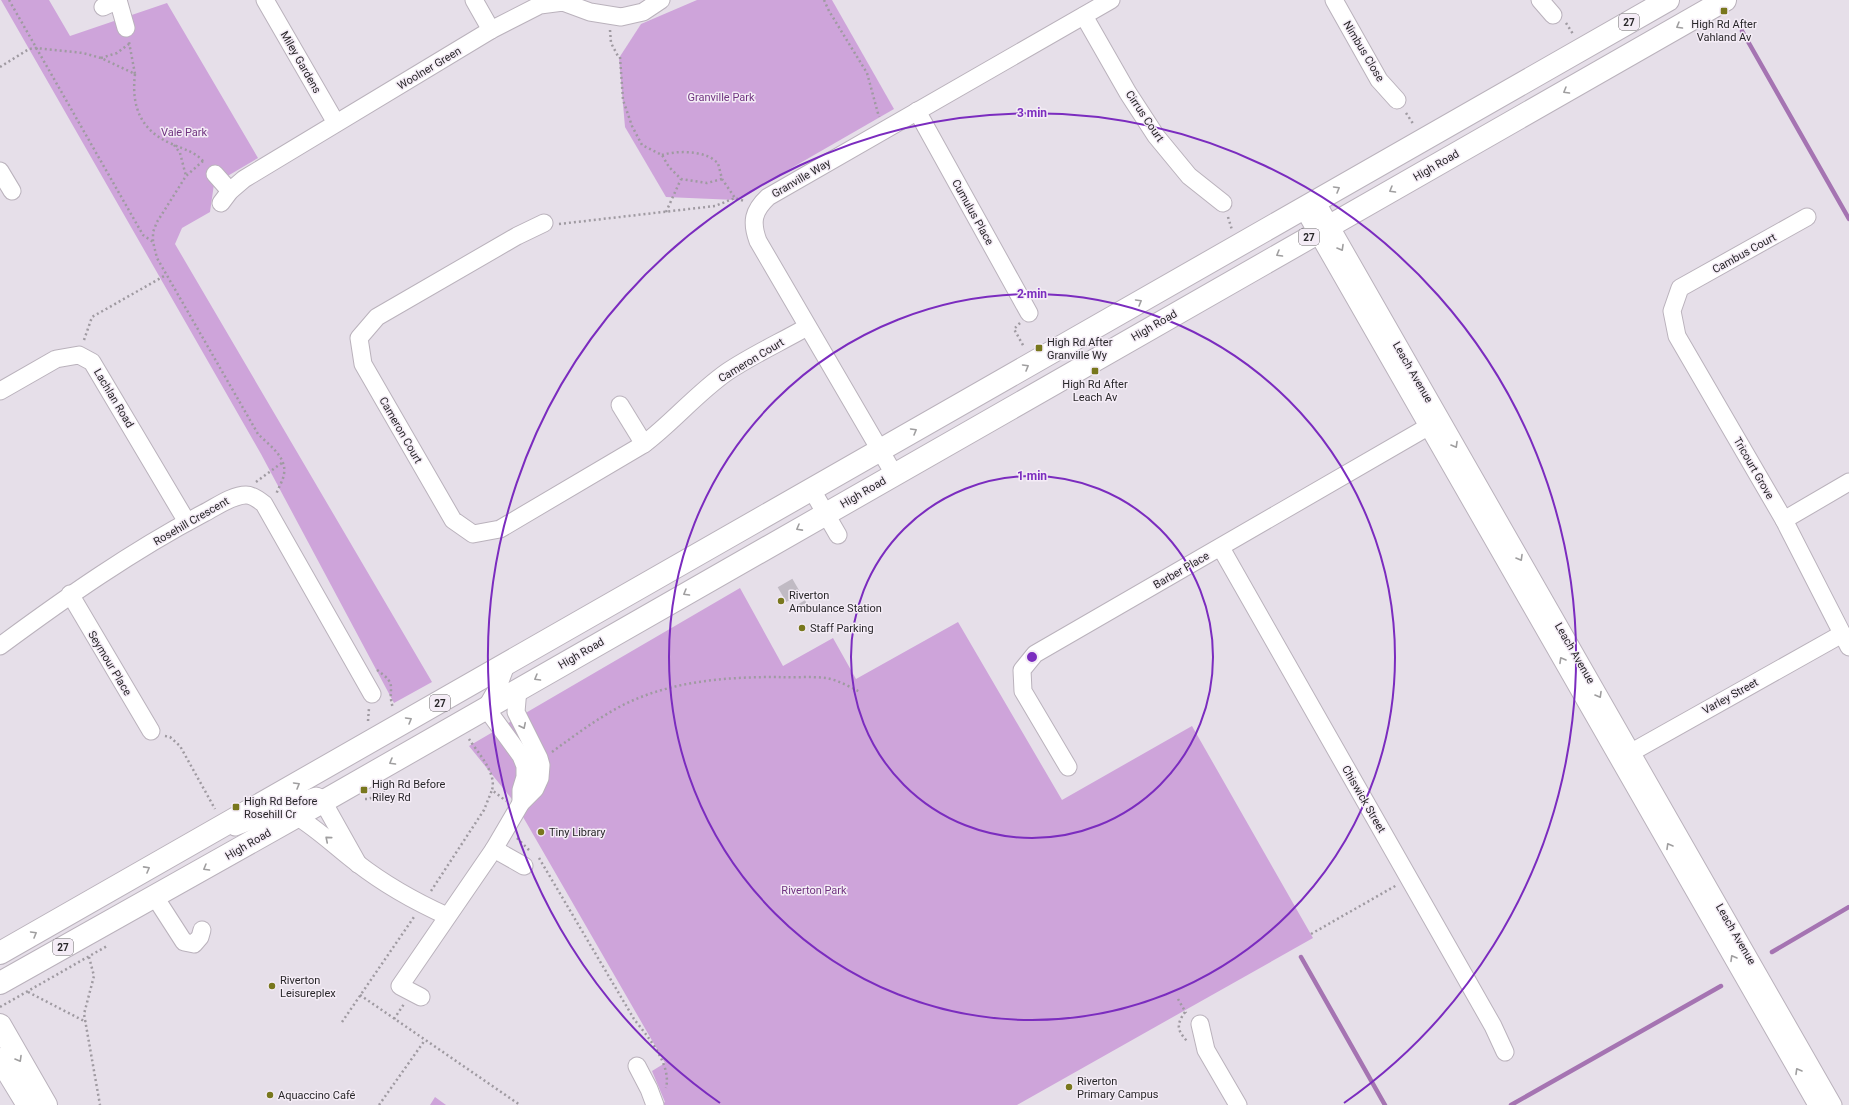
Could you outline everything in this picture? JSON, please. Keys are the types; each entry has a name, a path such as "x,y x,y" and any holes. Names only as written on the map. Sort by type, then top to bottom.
{"main road":[{"name":"27","path":"0,953 1668,0"},
{"name":"High Road","path":"0,983 324,801 1725,0"},
{"path":"0,1025 46,1105"},
{"path":"0,1059 23,1097"},
{"path":"0,1075 23,1097"}],"street":[{"name":"Miley Gardens","path":"265,0 336,123"},
{"path":"474,0 491,30"},
{"path":"647,6 661,0"},
{"name":"Granville Way","path":"755,214 761,204 768,197 1112,0"},
{"name":"Nimbus Close","path":"1334,0 1379,80 1397,100"},
{"path":"1540,0 1552,15"},
{"path":"113,2 128,36"},
{"name":"Woolner Green","path":"215,174 226,197 244,179 491,30 540,5 552,2 563,2 590,12 621,17 647,6"},
{"name":"Cirrus Court","path":"1084,16 1128,93 1156,136 1189,176 1223,203"},
{"name":"Cumulus Place","path":"917,111 1030,313"},
{"path":"0,171 12,191"},
{"name":"Leach Avenue","path":"1310,205 1434,424 1626,755 1833,1105"},
{"path":"755,214 754,229 758,241 894,474"},
{"name":"Cambus Court","path":"1680,288 1807,217"},
{"name":"Cameron Court","path":"544,223 517,236 376,317 359,338 363,364 453,520 473,534 500,529 644,444 727,372 807,327"},
{"name":"Tricourt Grove","path":"1680,288 1672,311 1677,336 1784,520 1845,640"},
{"path":"0,391 56,359 79,355"},
{"name":"Lachlan Road","path":"79,355 92,362 101,375 187,522"},
{"path":"620,405 644,444"},
{"name":"Barber Place","path":"1068,768 1023,691 1022,670 1035,654 1434,424"},
{"path":"1784,520 1849,482"},
{"path":"812,490 838,535"},
{"path":"246,495 256,498 264,504 372,694"},
{"name":"Rosehill Crescent","path":"0,646 70,594 187,522 233,498 246,495"},
{"name":"Chiswick Street","path":"1221,548 1410,878 1493,1026 1505,1052"},
{"name":"Seymour Place","path":"70,594 151,731"},
{"name":"Varley Street","path":"1626,755 1845,640"},
{"path":"506,665 498,687 486,708 521,756 525,766 519,806"},
{"path":"421,997 400,986 494,849 519,806 535,789 540,778 541,764 539,758 516,712 518,689"},
{"name":"Leach Avenue","path":"1626,755 1817,1105"},
{"path":"192,844 316,796 324,801 358,864"},
{"path":"296,816 314,827 358,864 422,905 448,916"},
{"path":"494,849 524,866"},
{"path":"155,897 184,942 194,944 202,930"},
{"path":"1200,1024 1206,1050 1238,1105"},
{"path":"637,1066 649,1089 660,1099"}],"path":[{"path":"9,0 143,235 153,242"},
{"path":"824,0 829,12 867,72 880,119"},
{"path":"611,16 609,28 611,43 619,57 623,100 632,126 642,145 662,155 669,167 681,179 708,183 722,179"},
{"path":"101,58 117,54 128,36"},
{"path":"128,36 134,74 134,101 146,127 158,138 190,151 203,161 186,176 157,222 153,232 153,242 157,258 258,434 284,462 284,474 276,494 276,501"},
{"path":"0,67 29,50 36,48 83,53 101,58 134,74"},
{"path":"174,145 180,153 186,176"},
{"path":"662,155 671,152 682,152 708,156 718,163 722,179 735,198"},
{"path":"666,212 681,179"},
{"path":"544,223 565,225 715,206 735,198 749,202 755,214"},
{"path":"79,355 92,317 166,275"},
{"path":"1025,348 1014,329 1030,313"},
{"path":"246,495 248,487 284,462"},
{"path":"376,669 389,679 392,687 391,701 394,709"},
{"path":"539,758 547,756 594,721 624,704 697,681 748,677 827,678 845,684 860,692"},
{"path":"151,731 170,737 180,746 216,811"},
{"path":"469,739 492,776 494,784 492,790 519,806"},
{"path":"519,833 516,838 539,858 634,1019 650,1040 662,1060 667,1082 660,1099"},
{"path":"1311,934 1410,878"},
{"path":"89,957 94,976 84,1014 100,1105"},
{"path":"28,992 86,1022"},
{"path":"360,995 520,1105"},
{"path":"0,1007 16,998"},
{"path":"379,1105 425,1040"}],"green space":[{"name":"Vale Park","path":"1,0 49,0 70,36 167,3 258,158 214,184 210,212 182,228 175,244 432,682 394,703 261,454"},
{"name":"Granville Park","path":"697,0 832,0 894,109 736,200 666,197 625,127 619,58 641,24"},
{"name":"Riverton Park","path":"740,588 783,666 833,638 856,679 958,622 1062,800 1192,726 1313,938 1017,1105 660,1105 665,1102 652,1071 665,1063 515,803 469,746"},
{"path":"435,1097 446,1105 430,1105"}],"waterway":[{"path":"1742,31 1849,219"},
{"path":"1772,952 1849,907"},
{"path":"1301,957 1385,1105"},
{"path":"1511,1105 1721,986"}],"tunnel":[{"path":"785,583 799,607"}],"place":[{"name":"High Rd After Vahland Av","path":"1724,11"},
{"name":"High Rd After Granville Wy","path":"1039,348"},
{"name":"High Rd After Leach Av","path":"1095,371"},
{"name":"Riverton Ambulance Station","path":"781,601"},
{"name":"Staff Parking","path":"802,628"},
{"name":"High Rd Before Riley Rd","path":"364,790"},
{"name":"High Rd Before Rosehill Cr","path":"236,807"},
{"name":"Tiny Library","path":"541,832"},
{"name":"Riverton Leisureplex","path":"272,986"},
{"name":"Riverton Primary Campus","path":"1069,1087"},
{"name":"Aquaccino Café","path":"270,1095"}]}
